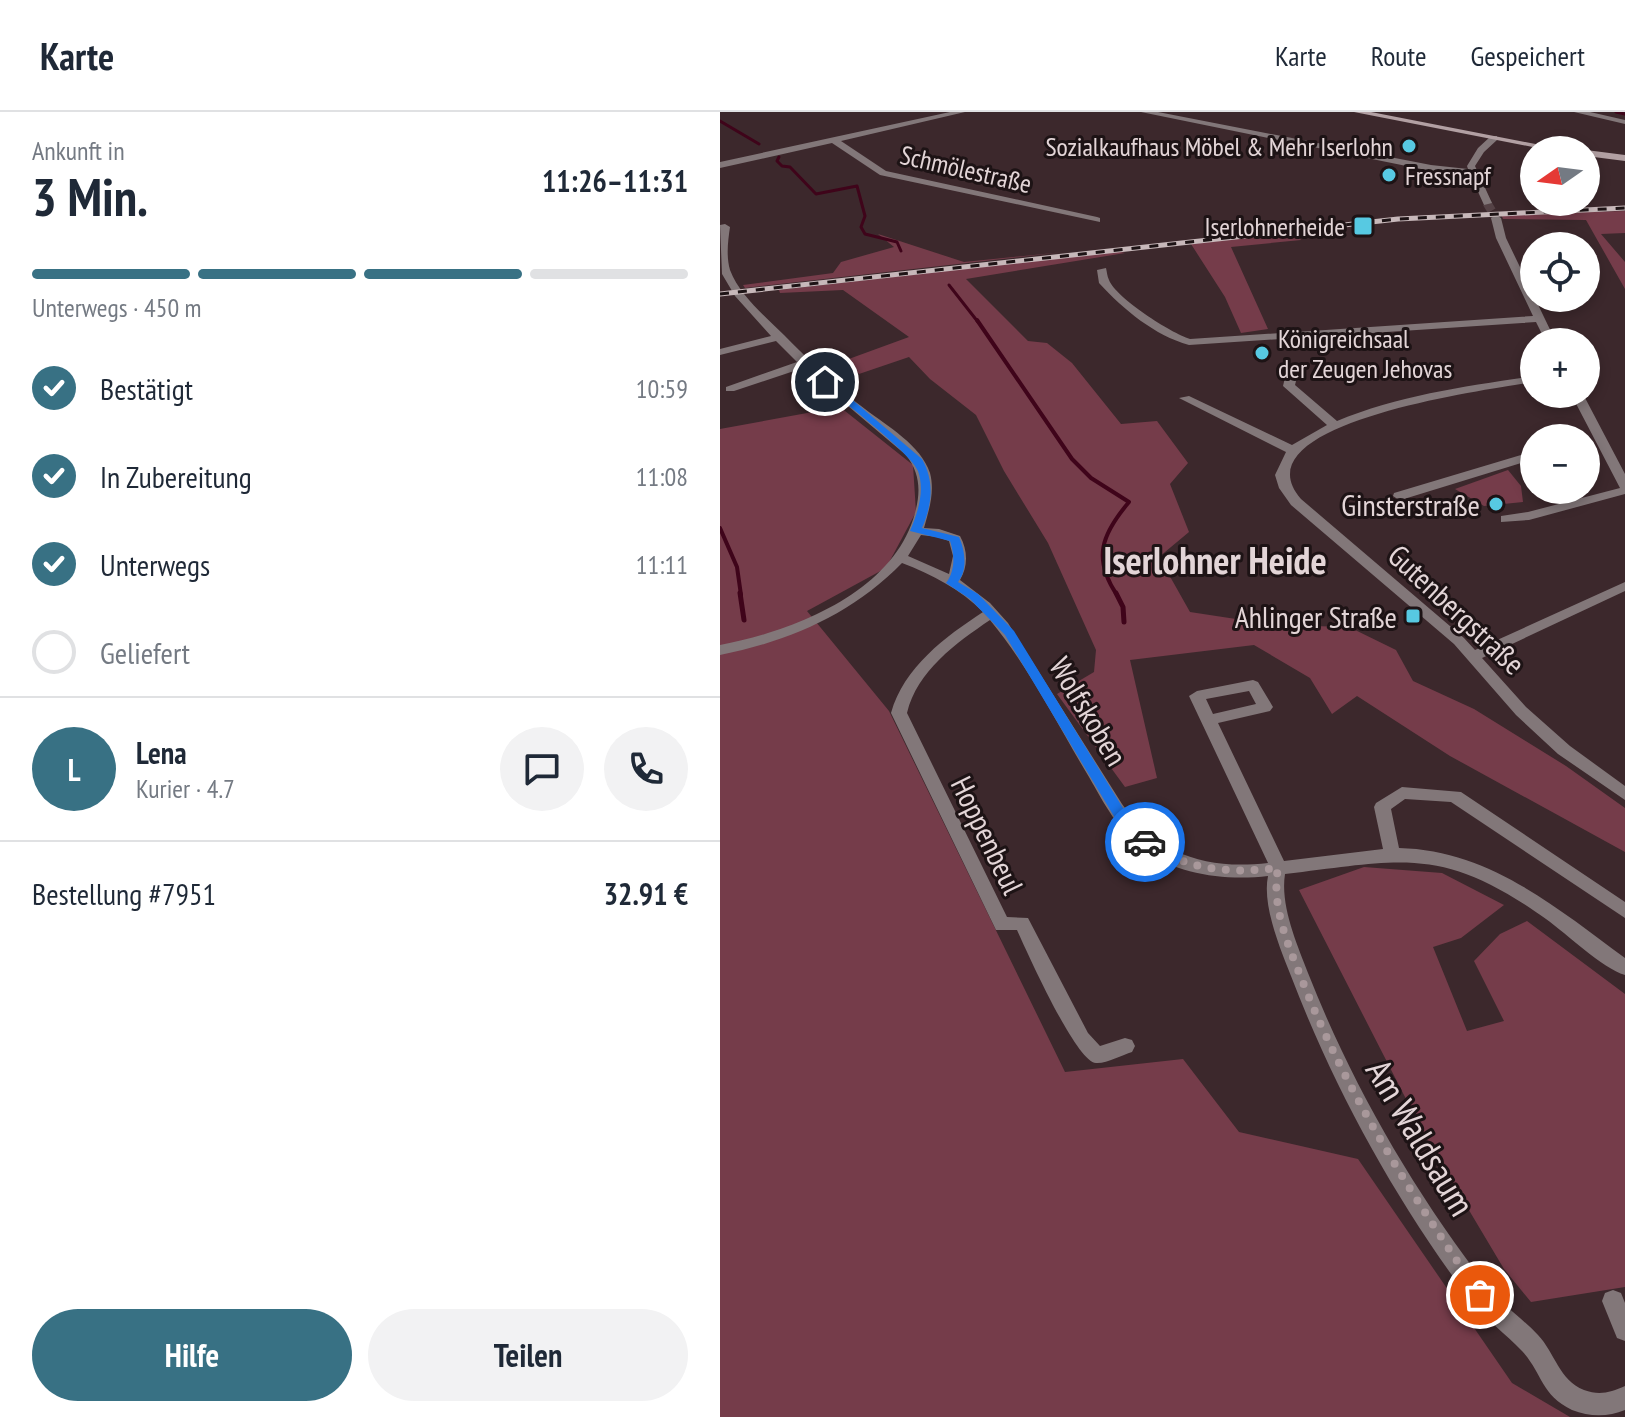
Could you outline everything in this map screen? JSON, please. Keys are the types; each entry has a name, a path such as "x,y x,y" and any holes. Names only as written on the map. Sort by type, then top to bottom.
{"main road":[{"path":"1358,112 1520,143"},
{"path":"1600,155 1625,158"}],"street":[{"path":"720,165 961,112"},
{"path":"1145,112 1431,168 1472,172"},
{"path":"1578,112 1625,122"},
{"path":"1487,203 1472,172 1473,161 1494,138"},
{"name":"Schmölestraße","path":"834,140 883,173 1097,220"},
{"path":"720,216 725,221 722,227 721,270 737,292 805,363 918,462 924,473 926,489 924,511 900,558 859,593 806,626 772,639 720,650"},
{"path":"1496,218 1501,238 1544,328"},
{"path":"1102,270 1104,283 1115,293 1171,338 1189,342 1539,319"},
{"path":"720,352 780,337"},
{"path":"730,389 805,363"},
{"path":"1293,369 1289,386 1335,425"},
{"path":"1185,398 1292,450 1301,441 1335,425 1424,399 1520,382"},
{"path":"1506,519 1529,516 1625,488 1584,408"},
{"path":"1600,448 1605,448"},
{"name":"Gutenbergstraße","path":"1292,450 1282,470 1287,491 1296,502 1474,656 1543,732 1625,794"},
{"name":"Gutenbergstraße","path":"1399,496 1520,459"},
{"path":"915,531 939,533 955,539 959,552 958,576 951,583"},
{"name":"Wolfskoben","path":"900,558 951,583 974,597 991,613 1009,633 1126,824 1138,837 1181,862 1216,871 1278,868 1338,857 1392,853 1440,858 1473,869 1519,894 1625,968"},
{"path":"1474,656 1625,586"},
{"name":"Hoppenbeul","path":"991,613 962,632 912,680 904,690 899,713 1002,925 1022,923 1081,1039 1097,1055 1125,1046"},
{"path":"1208,720 1278,868"},
{"path":"1392,853 1382,807 1402,793 1455,796 1625,911"},
{"name":"Am Waldsaum","path":"1278,868 1274,889 1288,945 1318,1022 1352,1094 1414,1200 1480,1295 1533,1346 1555,1384 1579,1401 1593,1404 1607,1406 1625,1398"},
{"path":"1613,1301 1625,1330"}],"shaded area":[{"path":"1625,211 1625,233 1601,234 1625,262 1625,289 1600,245 1600,232 1593,232 1586,220 1503,219 1501,214 1600,216 1600,212"},
{"path":"1296,232 1301,240 1231,247 1268,329 1241,333 1225,297 1191,244"},
{"path":"878,234 964,262 1064,252 745,288 743,285 833,273 841,262 894,247"},
{"path":"1117,251 1125,253 966,279 1028,341 1047,343 1072,363 1121,424 1157,421 1188,463 1170,484 1189,532 1159,557 1190,612 1275,625 1349,627 1396,650 1413,681 1474,709 1566,766 1625,808 1625,852 1450,756 1357,696 1332,714 1310,678 1254,645 1130,660 1157,778 1125,787 1057,694 1094,672 1096,650 1048,543 1004,471 976,415 930,379 909,357 859,374 846,360 909,337 843,290 780,293 779,290"},
{"path":"840,407 913,465 916,512 886,568 807,611 889,711 1065,1072 1183,1059 1239,1132 1358,1159 1512,1383 1570,1417 720,1417 720,429"},
{"path":"1508,470 1520,485 1520,502 1484,506 1455,489"},
{"path":"1364,867 1442,873 1504,905 1461,938 1433,947 1467,1031 1504,1021 1474,961 1500,934 1527,921 1625,994 1625,1287 1531,1302 1504,1269 1426,1138 1299,890"}],"waterway":[{"path":"1616,112 1625,114"},
{"path":"720,121 759,144"},
{"path":"779,157 777,161 782,166 790,167 816,194 857,186 865,216 861,227 865,234 897,242 901,251"},
{"path":"949,285 978,322"},
{"path":"977,320 1072,459 1091,478 1129,502 1112,525 1104,547 1105,569 1117,595"},
{"path":"720,528 737,567 741,595"},
{"path":"740,593 744,620"},
{"path":"1117,595 1123,607 1124,622"}],"tunnel":[{"path":"1487,203 1496,218"}],"railway":[{"path":"720,294 1398,219 1625,208"}],"way so far":[{"path":"1145,842 1181,862 1216,871 1278,868 1274,889 1288,945 1318,1022 1352,1094 1414,1200 1480,1295"}],"place":[{"name":"Sozialkaufhaus Möbel & Mehr Iserlohn","path":"1409,146"},
{"name":"Fressnapf","path":"1389,175"},
{"name":"Iserlohnerheide","path":"1363,226"},
{"name":"Königreichsaal der Zeugen Jehovas","path":"1262,353"},
{"name":"Ginsterstraße","path":"1496,504"},
{"name":"Ahlinger Straße","path":"1413,616"}],"district":[{"name":"Iserlohner Heide","path":"1215,559"}],"route":[{"path":"825,382 918,462 924,473 926,489 924,511 915,531 939,533 955,539 959,552 958,576 951,583 974,597 1009,633 1126,824 1145,842"}]}
